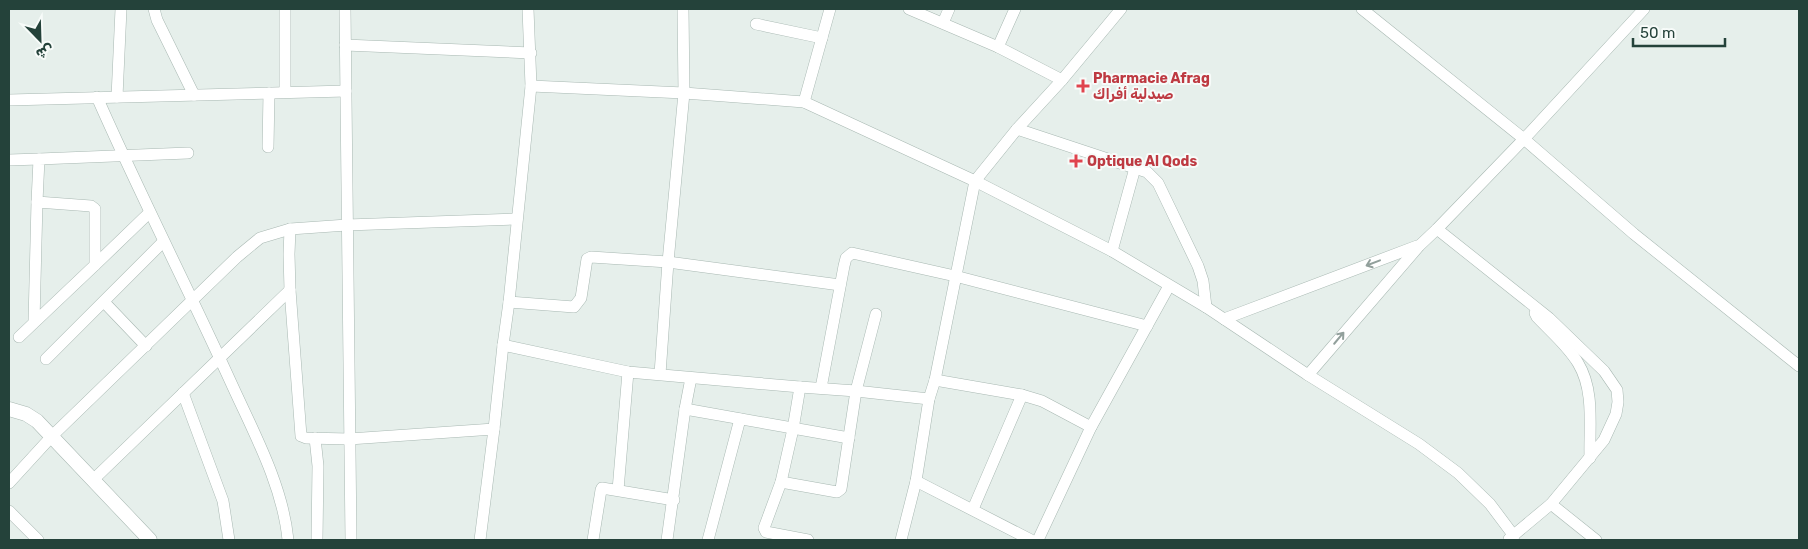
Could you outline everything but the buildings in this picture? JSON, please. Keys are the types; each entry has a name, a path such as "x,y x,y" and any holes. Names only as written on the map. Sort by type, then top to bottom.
{"street":[{"path":"118,97 121,9"},
{"path":"154,9 157,20 194,95"},
{"path":"285,9 285,92"},
{"path":"345,9 350,540"},
{"path":"480,540 494,430 502,346 509,302 531,86 528,9"},
{"path":"660,374 668,262 684,93 681,9"},
{"path":"804,102 830,9"},
{"path":"909,9 998,47 1062,80"},
{"path":"943,23 949,9"},
{"path":"998,47 1014,9"},
{"path":"901,540 916,481 929,399 935,380 975,181 1120,9"},
{"path":"1362,9 1524,139 1634,234 1799,366"},
{"path":"1308,376 1419,246 1524,139 1644,9"},
{"path":"756,24 822,38"},
{"path":"345,46 530,53"},
{"path":"531,86 684,93 804,102 975,181 1112,251 1206,307 1308,376 1419,444 1458,472 1490,504 1511,538 1551,504 1604,440 1616,414 1617,390 1610,379 1590,358 1534,305 1437,229"},
{"path":"9,100 346,91"},
{"path":"268,93 268,147"},
{"path":"97,98 122,155 220,359 270,473 280,500 288,540"},
{"path":"1017,129 1147,172 1158,183 1198,266 1204,281 1206,307"},
{"path":"9,160 188,153"},
{"path":"34,322 39,159"},
{"path":"1112,251 1135,168"},
{"path":"37,202 89,205 95,209 95,264"},
{"path":"19,337 150,213"},
{"path":"9,483 52,436 237,257 260,238 290,229 518,219"},
{"path":"290,229 290,290 299,432 301,436 350,439 494,430"},
{"path":"46,359 163,242"},
{"path":"1224,319 1419,246"},
{"path":"821,388 846,258 852,253 955,276 1147,326"},
{"path":"509,302 574,307 581,298 587,259 591,256 668,262 840,285"},
{"path":"1038,540 1091,427 1169,286"},
{"path":"93,480 290,290"},
{"path":"104,302 146,346"},
{"path":"1534,305 1537,317 1564,345 1579,365 1586,383 1590,404 1590,458"},
{"path":"781,482 839,491 842,488 856,391 876,314"},
{"path":"502,346 628,372 929,399"},
{"path":"1579,365 1590,358"},
{"path":"618,490 628,372"},
{"path":"667,540 691,378"},
{"path":"935,380 1042,400 1091,427"},
{"path":"800,387 781,482 764,528 766,532 808,540"},
{"path":"183,393 223,501 229,540"},
{"path":"973,509 1022,395"},
{"path":"9,408 26,414 37,421 148,540"},
{"path":"685,409 849,438"},
{"path":"708,540 740,418"},
{"path":"315,438 318,466 317,540"},
{"path":"916,481 1031,540"},
{"path":"593,540 601,490 605,488 674,500"},
{"path":"1551,504 1596,540"},
{"path":"9,510 38,540"}],"place":[{"name":"Pharmacie Afrag صيدلية أفراك","path":"1083,86"},
{"name":"Optique Al Qods","path":"1076,161"}]}
